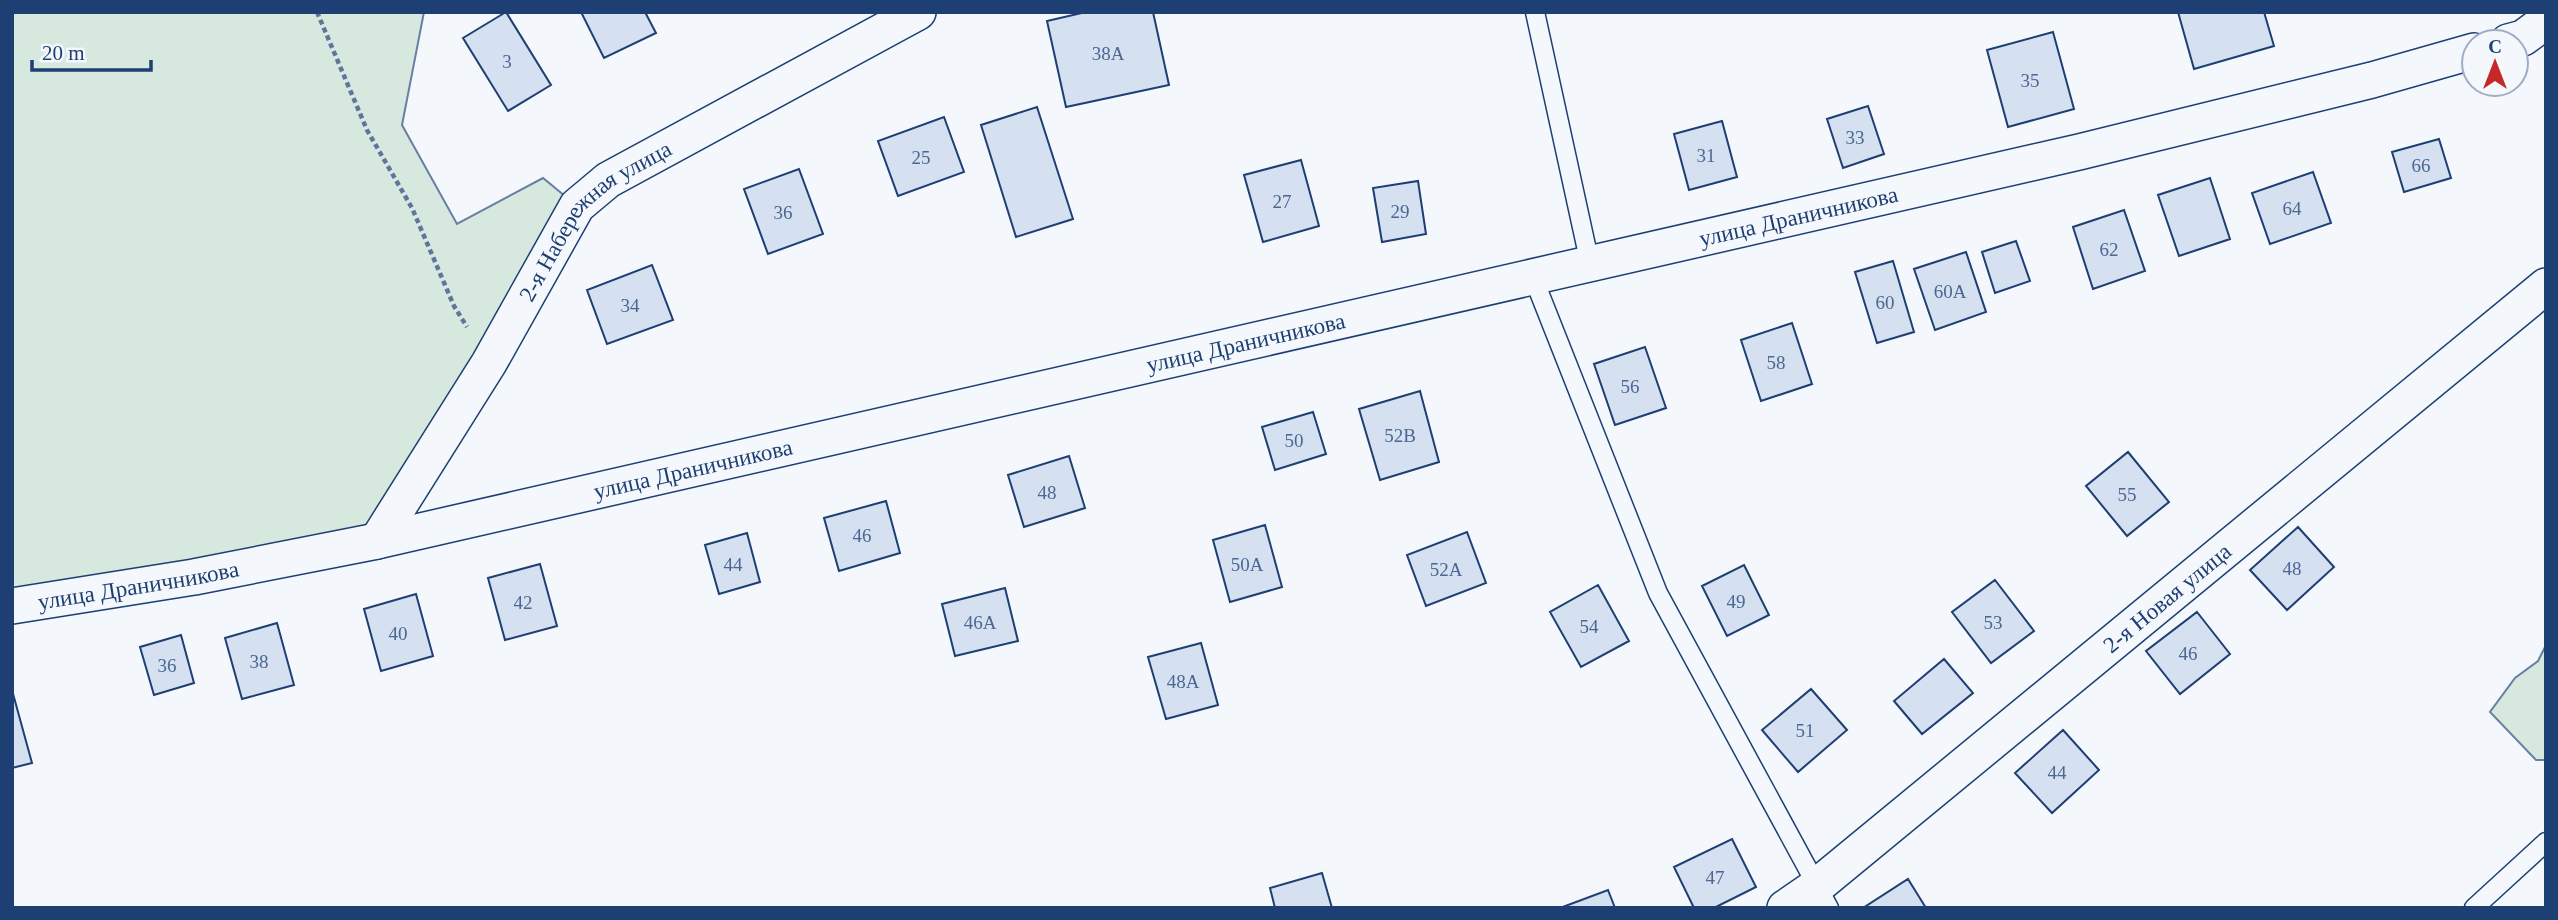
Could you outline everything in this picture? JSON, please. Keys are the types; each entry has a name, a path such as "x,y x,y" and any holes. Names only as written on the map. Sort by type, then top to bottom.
{"street":[{"name":"2-я Набережная улица","path":"377,541 489,363 578,206 608,180 918,12"},
{"path":"2530,33 2546,21"},
{"name":"улица Драничникова","path":"12,607 194,577 377,541 2092,149 2372,80 2460,55"},
{"name":"2-я Новая улица","path":"1785,908 1823,897 2546,286"}],"lane":[{"path":"1535,12 1590,264"},
{"path":"1533,276 1658,593 1823,897"},
{"path":"2474,908 2546,842"}],"path":[{"path":"317,12 367,130 412,208 454,306 489,363"}],"shaded area":[{"path":"12,12 424,12 402,125 457,224 543,178 577,206 377,541 12,604"},
{"path":"2546,645 2546,760 2536,760 2490,712 2515,678 2538,661"}],"building":[{"path":"506,12 551,85 508,111 463,38"},
{"path":"581,12 645,12 656,33 604,58"},
{"path":"1086,12 1153,12 1169,85 1066,107 1047,21"},
{"path":"2178,12 2264,12 2274,46 2194,69"},
{"path":"2053,32 2074,109 2008,127 1987,50"},
{"path":"1868,106 1884,154 1843,168 1827,119"},
{"path":"1037,107 1073,219 1016,237 981,125"},
{"path":"944,117 964,172 898,196 878,141"},
{"path":"1722,121 1737,177 1689,190 1674,134"},
{"path":"2439,139 2451,178 2404,192 2392,152"},
{"path":"1301,160 1319,226 1263,242 1244,175"},
{"path":"799,169 823,234 768,254 744,189"},
{"path":"2313,172 2331,223 2270,244 2252,193"},
{"path":"2210,178 2230,239 2179,256 2158,195"},
{"path":"1418,181 1426,234 1382,242 1373,188"},
{"path":"2124,210 2145,271 2093,289 2073,227"},
{"path":"2016,241 2030,281 1995,293 1982,252"},
{"path":"1966,252 1986,312 1935,330 1914,269"},
{"path":"1893,261 1914,332 1877,343 1855,272"},
{"path":"652,265 673,320 607,344 587,290"},
{"path":"1792,323 1812,384 1761,401 1741,340"},
{"path":"1645,347 1666,408 1615,425 1594,364"},
{"path":"1420,391 1439,462 1380,480 1359,409"},
{"path":"1313,412 1326,454 1275,470 1262,427"},
{"path":"2128,452 2169,502 2127,536 2086,486"},
{"path":"1069,456 1085,508 1024,527 1008,475"},
{"path":"886,501 900,553 839,571 824,518"},
{"path":"1265,525 1282,587 1230,602 1213,540"},
{"path":"2298,527 2334,567 2287,610 2250,570"},
{"path":"1467,532 1486,583 1426,606 1407,555"},
{"path":"747,533 760,582 719,594 705,545"},
{"path":"540,564 557,626 505,640 488,578"},
{"path":"1744,565 1769,615 1727,636 1702,586"},
{"path":"1995,580 2034,631 1991,663 1952,612"},
{"path":"1598,585 1629,641 1581,667 1550,612"},
{"path":"1005,588 1018,641 955,656 942,604"},
{"path":"416,594 433,656 381,671 364,609"},
{"path":"2197,612 2230,654 2180,694 2146,651"},
{"path":"277,623 294,685 242,699 225,638"},
{"path":"181,635 194,683 154,695 140,647"},
{"path":"1201,643 1218,705 1166,719 1148,657"},
{"path":"1944,659 1973,693 1922,734 1894,701"},
{"path":"1811,689 1847,730 1798,772 1762,730"},
{"path":"12,690 32,763 12,768"},
{"path":"2063,730 2099,770 2052,813 2015,773"},
{"path":"1732,839 1756,887 1714,908 1694,908 1674,867"},
{"path":"1322,873 1332,908 1275,908 1270,888"},
{"path":"1908,879 1926,908 1863,908"},
{"path":"1608,890 1615,908 1560,908"}]}
